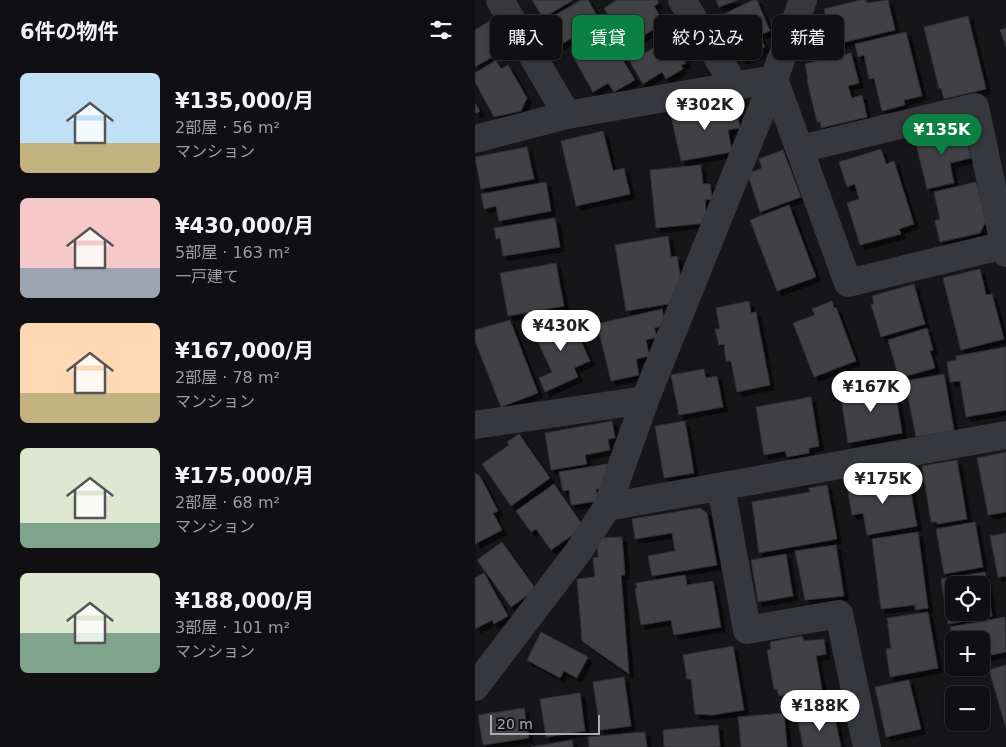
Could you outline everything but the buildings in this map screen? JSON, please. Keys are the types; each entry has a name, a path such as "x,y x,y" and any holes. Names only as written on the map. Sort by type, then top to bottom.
{"street":[{"path":"501,0 567,115"},
{"path":"682,0 735,86"},
{"path":"475,687 578,552 607,507 645,400 774,79 803,0"},
{"path":"475,139 567,115 774,79"},
{"path":"774,79 848,283 1005,249 975,107 800,149"},
{"path":"475,425 645,400"},
{"path":"607,507 1006,435"},
{"path":"721,487 747,630 839,614 867,747"}]}
